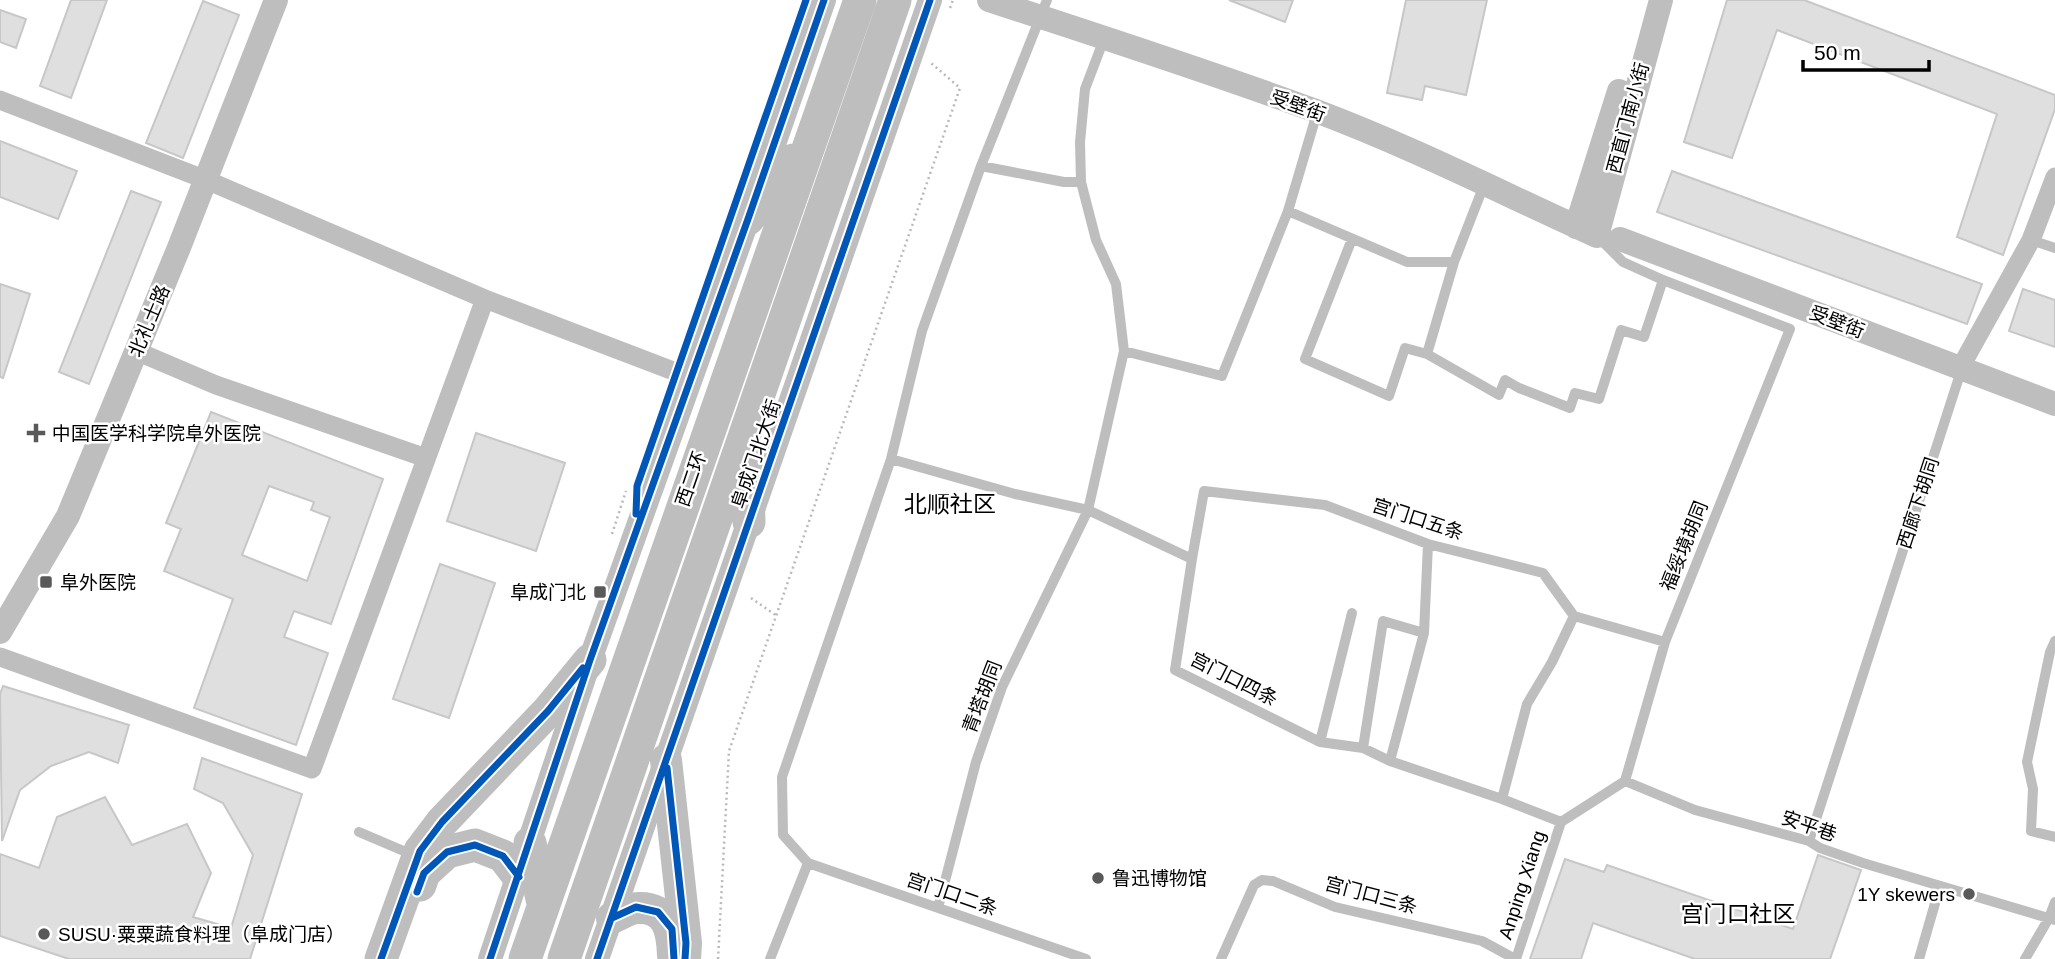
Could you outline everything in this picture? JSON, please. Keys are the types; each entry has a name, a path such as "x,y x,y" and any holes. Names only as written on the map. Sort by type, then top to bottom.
{"highway":[{"name":"西二环","path":"525,959 860,0"},
{"name":"西二环","path":"564,959 895,0"},
{"path":"748,219 811,136"},
{"path":"746,436 749,522"},
{"path":"381,959 420,851 442,822 548,710 590,660"},
{"path":"530,843 543,903"},
{"path":"392,959 424,873 447,852 475,845 503,856 519,877"}],"main road":[{"path":"666,760 686,943 685,959"},
{"path":"612,918 636,907 658,912 672,929 674,959"}],"street":[{"name":"北礼士路","path":"0,632 68,516 178,250 276,0"},
{"path":"490,959 590,660 824,0"},
{"name":"受壁街","path":"989,0 1044,8 1105,37 1317,112 1598,234 2055,404"},
{"name":"西直门南小街","path":"1598,234 1630,57 1646,0"},
{"name":"西直门南小街","path":"1598,234 1661,0"},
{"name":"阜成门北大街","path":"597,959 749,522 939,6"},
{"path":"0,100 204,179 485,299 676,372"},
{"name":"西廊下胡同","path":"1964,361 2031,240 2055,177"},
{"path":"0,656 312,769 485,299"},
{"path":"136,351 216,385 426,458"}],"lane":[{"path":"770,959 807,863 783,835 782,777 891,459 922,331 981,166 1044,8"},
{"name":"青塔胡同","path":"937,908 976,762 1002,687 1088,510 1124,351 1116,284 1096,240 1081,182 1080,142 1085,89 1105,37"},
{"path":"1124,351 1222,376 1288,211 1317,112"},
{"path":"981,166 1065,182 1081,182"},
{"path":"1427,354 1454,262 1484,183"},
{"path":"1288,211 1408,262 1454,262"},
{"path":"1352,239 1305,359 1389,397 1405,348 1427,354 1499,395 1505,380 1570,408 1576,393 1599,399 1621,330 1644,337 1663,280 1623,262 1598,234"},
{"path":"2031,240 2055,248"},
{"name":"福绥境胡同","path":"1625,781 1665,642 1790,329 1663,280"},
{"name":"西廊下胡同","path":"1810,841 1964,361"},
{"path":"891,459 1015,494 1088,510 1192,559"},
{"name":"宫门口五条","path":"1192,559 1203,491 1325,505 1428,544 1544,573 1574,616"},
{"path":"1390,761 1424,633 1428,544"},
{"name":"宫门口四条","path":"1192,559 1175,670 1320,742 1363,748 1390,761 1561,822"},
{"path":"1320,742 1352,613"},
{"path":"1502,799 1527,704 1552,662 1574,616 1665,642"},
{"path":"1363,748 1383,621 1424,633"},
{"path":"2055,641 2050,652 2027,762 2034,789 2031,831 2055,837"},
{"path":"1561,822 1625,781"},
{"name":"安平巷","path":"1625,781 1695,810 1810,841 1820,848 1863,863 2052,919"},
{"name":"Anping Xiang","path":"1515,959 1561,822"},
{"path":"359,832 406,852"},
{"name":"宫门口二条","path":"807,863 1086,959"},
{"name":"宫门口三条","path":"1220,959 1254,885 1262,880 1281,884 1335,907 1482,941 1515,959"},
{"path":"1919,959 1940,886"},
{"path":"2025,959 2052,919 2055,902"}],"path":[{"path":"939,6 953,0"},
{"path":"718,959 729,751 960,88 930,63"},
{"path":"611,536 626,491"},
{"path":"751,598 776,616"}],"building":[{"path":"71,0 107,0 71,98 40,86"},
{"path":"1229,0 1293,0 1285,22"},
{"path":"1406,0 1487,0 1466,95 1425,86 1422,100 1387,93"},
{"path":"1727,0 1804,0 2055,95 2055,109 2003,255 1957,237 1997,114 1777,30 1732,158 1684,142"},
{"path":"203,1 239,15 183,158 146,143"},
{"path":"0,10 26,19 16,48 0,42"},
{"path":"0,141 77,171 58,219 0,197"},
{"path":"1672,171 1982,284 1967,324 1657,212"},
{"path":"131,191 161,202 89,384 59,372"},
{"path":"0,284 30,294 3,378 0,377"},
{"path":"2023,289 2055,300 2055,347 2009,331"},
{"path":"211,412 383,479 331,624 294,611 284,637 328,653 296,745 194,708 233,599 164,571 181,529 166,523","holes":["269,486 314,502 311,510 330,517 307,581 242,555"]},
{"path":"476,433 565,463 536,551 447,521"},
{"path":"440,564 495,583 449,718 393,699"},
{"path":"3,686 129,725 118,763 89,752 51,766 20,790 2,841 0,694"},
{"path":"202,758 302,794 250,959 69,959 0,936 0,854 39,868 57,817 105,797 132,845 187,824 211,873 193,917 231,928 253,855 223,803 194,789"},
{"path":"1818,855 1861,870 1830,959 1695,959 1593,923 1581,959 1530,959 1565,859 1604,872 1607,865 1793,929"}],"cycle path":[{"path":"636,514 637,486 806,0"},
{"path":"490,959 590,660 824,0"},
{"path":"597,959 930,0"},
{"path":"381,959 420,851 442,822 548,711 583,668"},
{"path":"667,768 686,943 685,959"},
{"path":"417,892 424,873 447,852 475,845 503,856 519,877"},
{"path":"612,918 636,907 658,912 672,929 674,959"}],"place":[{"name":"中国医学科学院阜外医院","path":"36,433"},
{"name":"阜外医院","path":"46,582"},
{"name":"阜成门北","path":"600,592"},
{"name":"鲁迅博物馆","path":"1098,878"},
{"name":"1Y skewers","path":"1969,894"},
{"name":"SUSU·粟粟蔬食料理（阜成门店）","path":"44,934"}],"district":[{"name":"北顺社区","path":"950,504"},
{"name":"宫门口社区","path":"1738,914"}]}
